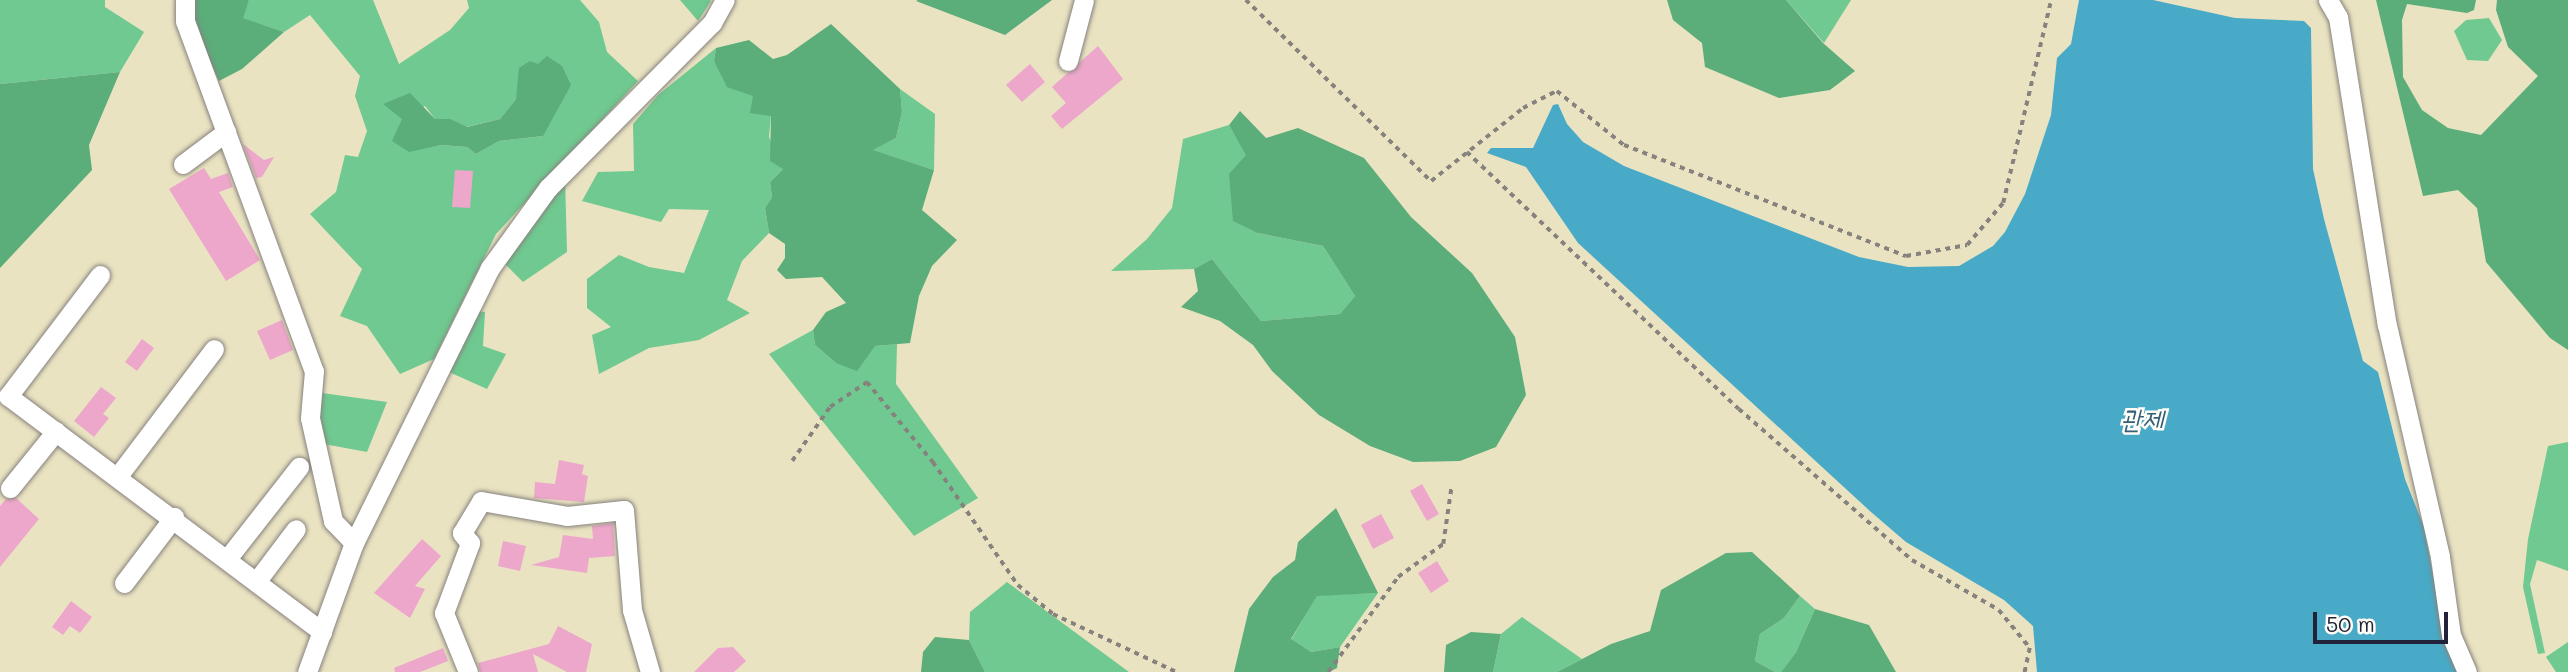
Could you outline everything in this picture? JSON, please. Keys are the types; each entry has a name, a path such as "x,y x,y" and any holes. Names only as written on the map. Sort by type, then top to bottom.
{"street":[{"path":"185,0 185,21 314,371 310,418 332,521 354,543"},
{"path":"307,672 354,543 491,268 548,188 712,23 725,0"},
{"path":"1068,61 1084,0"},
{"path":"2328,0 2338,17 2387,325 2440,557 2451,635 2467,672"},
{"path":"183,164 226,132"},
{"path":"100,275 8,396 174,517 322,632"},
{"path":"118,476 215,349"},
{"path":"10,488 56,431"},
{"path":"227,559 299,467"},
{"path":"468,672 444,613 447,597 470,543 463,533 481,500 567,516 624,510 632,610 650,672"},
{"path":"124,583 174,517"},
{"path":"256,582 296,529"}],"path":[{"path":"1246,0 1431,181 1523,108 1557,91 1624,145 1906,256 1967,245 2003,203 2051,0"},
{"path":"1467,152 1738,409 1912,560 1999,610 2030,648 2025,672"},
{"path":"792,461 830,407 867,382 933,462 1017,585 1054,614 1176,672"},
{"path":"1328,672 1398,577 1443,544 1451,489"}],"green space":[{"path":"0,0 105,0 105,7 144,32 120,72 0,84"},
{"path":"193,0 249,0 243,18 284,32 242,69 219,81 194,28"},
{"path":"249,0 373,0 399,64 450,30 469,8 467,0 580,0 599,22 607,52 638,81 496,234 434,359 400,374 367,326 340,316 362,269 310,214 336,192 345,155 358,157 367,131 355,96 360,76 310,15 284,32 242,18","holes":["538,64 543,136 499,141 476,154 467,147 441,145 409,151 402,119 425,106 435,119 451,119 466,127 500,119 516,99 522,78"]},
{"path":"680,0 710,0 711,1 698,21"},
{"path":"918,0 1052,0 1005,35 916,1"},
{"path":"1667,0 1786,0 1823,43 1855,71 1830,90 1779,98 1705,67 1702,43 1673,20"},
{"path":"1786,0 1851,0 1824,43"},
{"path":"2376,0 2476,0 2474,10 2467,13 2407,4 2402,20 2403,77 2422,110 2448,128 2481,135 2538,76 2508,47 2496,10 2497,0 2568,0 2568,350 2550,338 2486,262 2477,208 2458,190 2423,196"},
{"path":"2489,18 2502,40 2488,61 2467,60 2454,31 2466,20"},
{"path":"831,24 900,89 902,112 896,138 873,150 934,170 922,210 957,240 932,266 919,296 910,343 875,346 857,371 836,363 815,345 813,330 826,312 846,303 822,277 786,279 777,270 785,258 785,244 769,233 765,208 772,197 770,182 783,169 770,161 771,116 750,113 753,96 727,87 714,61 716,48 749,40 773,59 787,55"},
{"path":"716,48 714,61 737,87 753,96 771,115 769,137 783,169 770,182 772,197 765,208 769,233 742,261 727,300 750,313 699,340 649,348 599,374 592,335 611,327 587,308 587,279 619,255 649,267 684,273 709,210 669,209 661,222 582,201 598,172 634,171 633,124 658,95"},
{"path":"547,56 562,66 571,85 543,136 499,141 476,154 467,147 441,145 409,152 392,141 402,119 383,104 410,93 435,119 451,119 467,127 500,119 516,99 519,68 530,61 538,64"},
{"path":"120,72 89,145 92,170 0,268 0,84"},
{"path":"900,89 935,114 934,170 872,150 896,138 902,112"},
{"path":"1240,111 1266,138 1298,128 1364,158 1411,217 1472,273 1515,337 1526,395 1496,447 1460,461 1413,462 1370,446 1319,415 1272,371 1253,345 1220,321 1181,307 1198,291 1194,269 1212,259 1261,321 1340,314 1355,296 1323,246 1258,233 1233,221 1229,174 1246,155 1229,125"},
{"path":"1229,125 1247,155 1258,233 1323,246 1355,296 1340,314 1261,321 1212,259 1194,269 1111,271 1147,239 1172,208 1183,139"},
{"path":"565,179 567,252 523,282 505,264"},
{"path":"474,311 485,312 483,346 506,354 487,389 449,372"},
{"path":"813,330 815,345 836,363 875,346 897,344 896,384 978,498 914,536 769,354"},
{"path":"322,393 387,402 367,452 324,444 317,423"},
{"path":"2568,442 2568,571 2537,560 2530,584 2545,653 2538,654 2523,587 2528,539 2548,446"},
{"path":"1336,508 1378,593 1317,596 1291,639 1311,652 1340,647 1337,668 1329,672 1234,672 1249,609 1273,577 1295,560 1298,542"},
{"path":"1752,552 1800,596 1784,618 1760,634 1755,661 1775,672 1557,672 1611,644 1650,631 1661,590 1726,553"},
{"path":"1007,582 1129,672 985,672 969,640 970,612"},
{"path":"1378,593 1340,647 1311,652 1291,640 1317,595"},
{"path":"1800,596 1815,609 1796,652 1781,672 1775,672 1755,661 1760,634 1784,618"},
{"path":"1815,609 1869,625 1896,672 1781,672 1796,652"},
{"path":"1522,617 1582,659 1557,672 1493,672 1501,634"},
{"path":"1471,632 1501,634 1493,672 1444,672 1446,645"},
{"path":"935,637 969,640 985,672 921,672 923,652"},
{"path":"2568,642 2568,672 2556,672 2546,657"}],"water":[{"name":"관제","path":"2079,0 2153,0 2235,18 2304,21 2311,28 2313,169 2324,219 2363,361 2378,372 2405,479 2424,527 2441,618 2461,672 2037,672 2033,626 2004,600 1906,542 1871,512 1578,243 1526,167 1487,153 1491,148 1533,148 1553,105 1558,104 1567,124 1583,142 1624,166 1859,257 1908,267 1959,266 1993,246 2005,232 2025,194 2051,115 2057,58 2071,44"}],"building":[{"path":"1098,46 1123,79 1062,129 1051,116 1066,103 1052,87"},
{"path":"1030,64 1045,82 1022,102 1006,85"},
{"path":"243,144 264,160 274,157 262,177 256,178"},
{"path":"204,168 211,179 228,173 233,187 219,192 260,260 226,281 169,189"},
{"path":"455,170 473,171 470,208 452,207"},
{"path":"282,320 293,350 270,360 257,331"},
{"path":"142,339 154,348 137,371 125,362"},
{"path":"101,387 116,398 103,414 109,418 94,437 74,421"},
{"path":"559,460 584,465 582,474 588,476 584,502 534,498 535,482 555,484"},
{"path":"1422,484 1439,514 1427,521 1410,491"},
{"path":"16,498 39,519 0,567 0,506 6,499"},
{"path":"1381,514 1394,538 1373,549 1361,525"},
{"path":"613,523 615,556 589,558 587,573 531,565 559,557 563,535 593,539 592,526"},
{"path":"422,539 441,556 415,586 425,589 410,618 374,593"},
{"path":"503,541 526,546 520,571 498,566"},
{"path":"1437,561 1449,581 1431,593 1418,573"},
{"path":"71,601 92,617 80,633 70,626 63,635 52,627"},
{"path":"558,626 592,644 586,672 567,672 533,654 538,672 480,672 478,663 549,644"},
{"path":"733,647 746,661 734,672 694,672 718,648"},
{"path":"443,648 448,661 420,672 395,672 394,668"}]}
